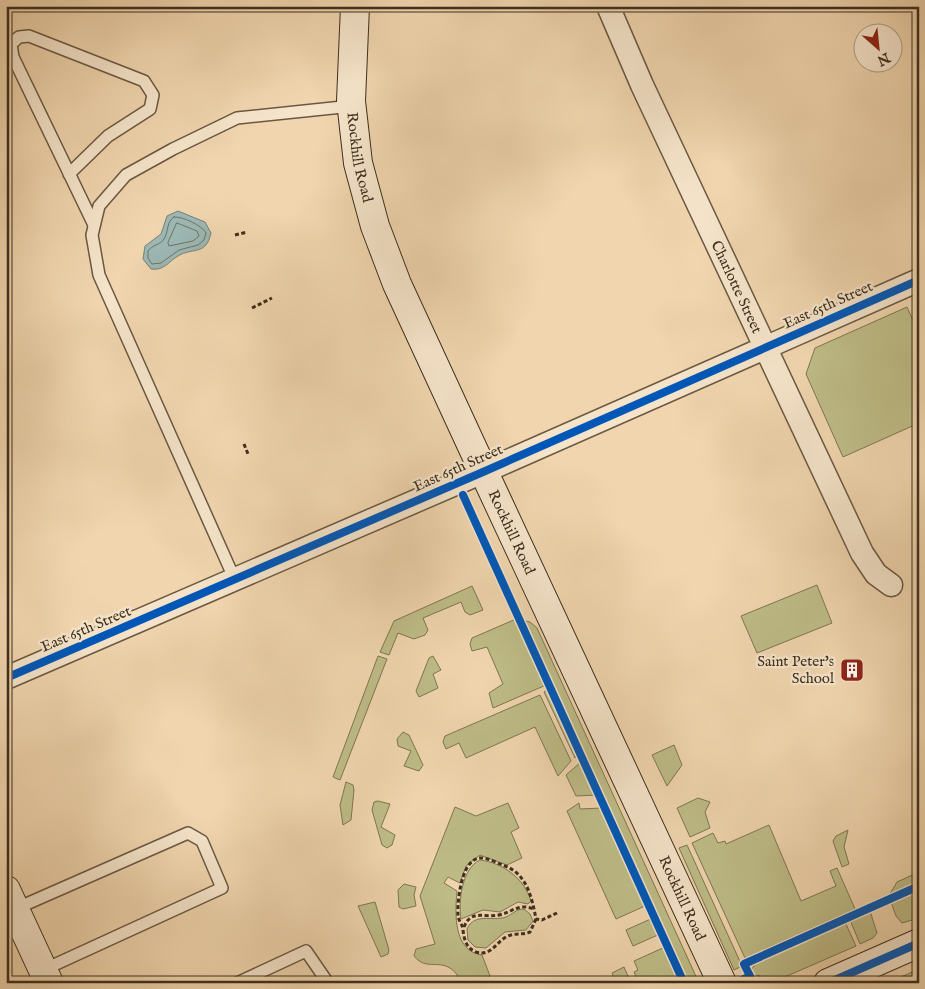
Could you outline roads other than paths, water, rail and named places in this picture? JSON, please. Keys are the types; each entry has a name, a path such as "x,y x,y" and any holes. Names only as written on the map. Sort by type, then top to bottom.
{"main road":[{"name":"Rockhill Road","path":"355,6 352,106 358,163 375,226 397,284 483,472 722,983"},
{"path":"11,899 46,976"},
{"path":"828,983 919,943"}],"street":[{"name":"Charlotte Street","path":"608,6 642,85 862,553 876,574 891,586"},
{"name":"East 65th Street","path":"6,678 483,472 919,280"}],"lane":[{"path":"69,174 108,136 150,109 153,95 144,81 29,36 19,37 11,44 13,57 69,174 94,225"},
{"path":"235,580 99,275 92,234 94,225 99,206 126,175 173,149 237,118 352,106"},
{"path":"11,899 188,832 202,841 222,888 46,976"},
{"path":"237,983 306,952 328,983"}],"water":[{"path":"178,211 205,222 211,233 209,240 206,245 198,250 184,253 159,269 151,269 143,259 145,246 161,234 167,216"}],"place":[{"name":"Saint Peter's School","path":"852,670"}]}
